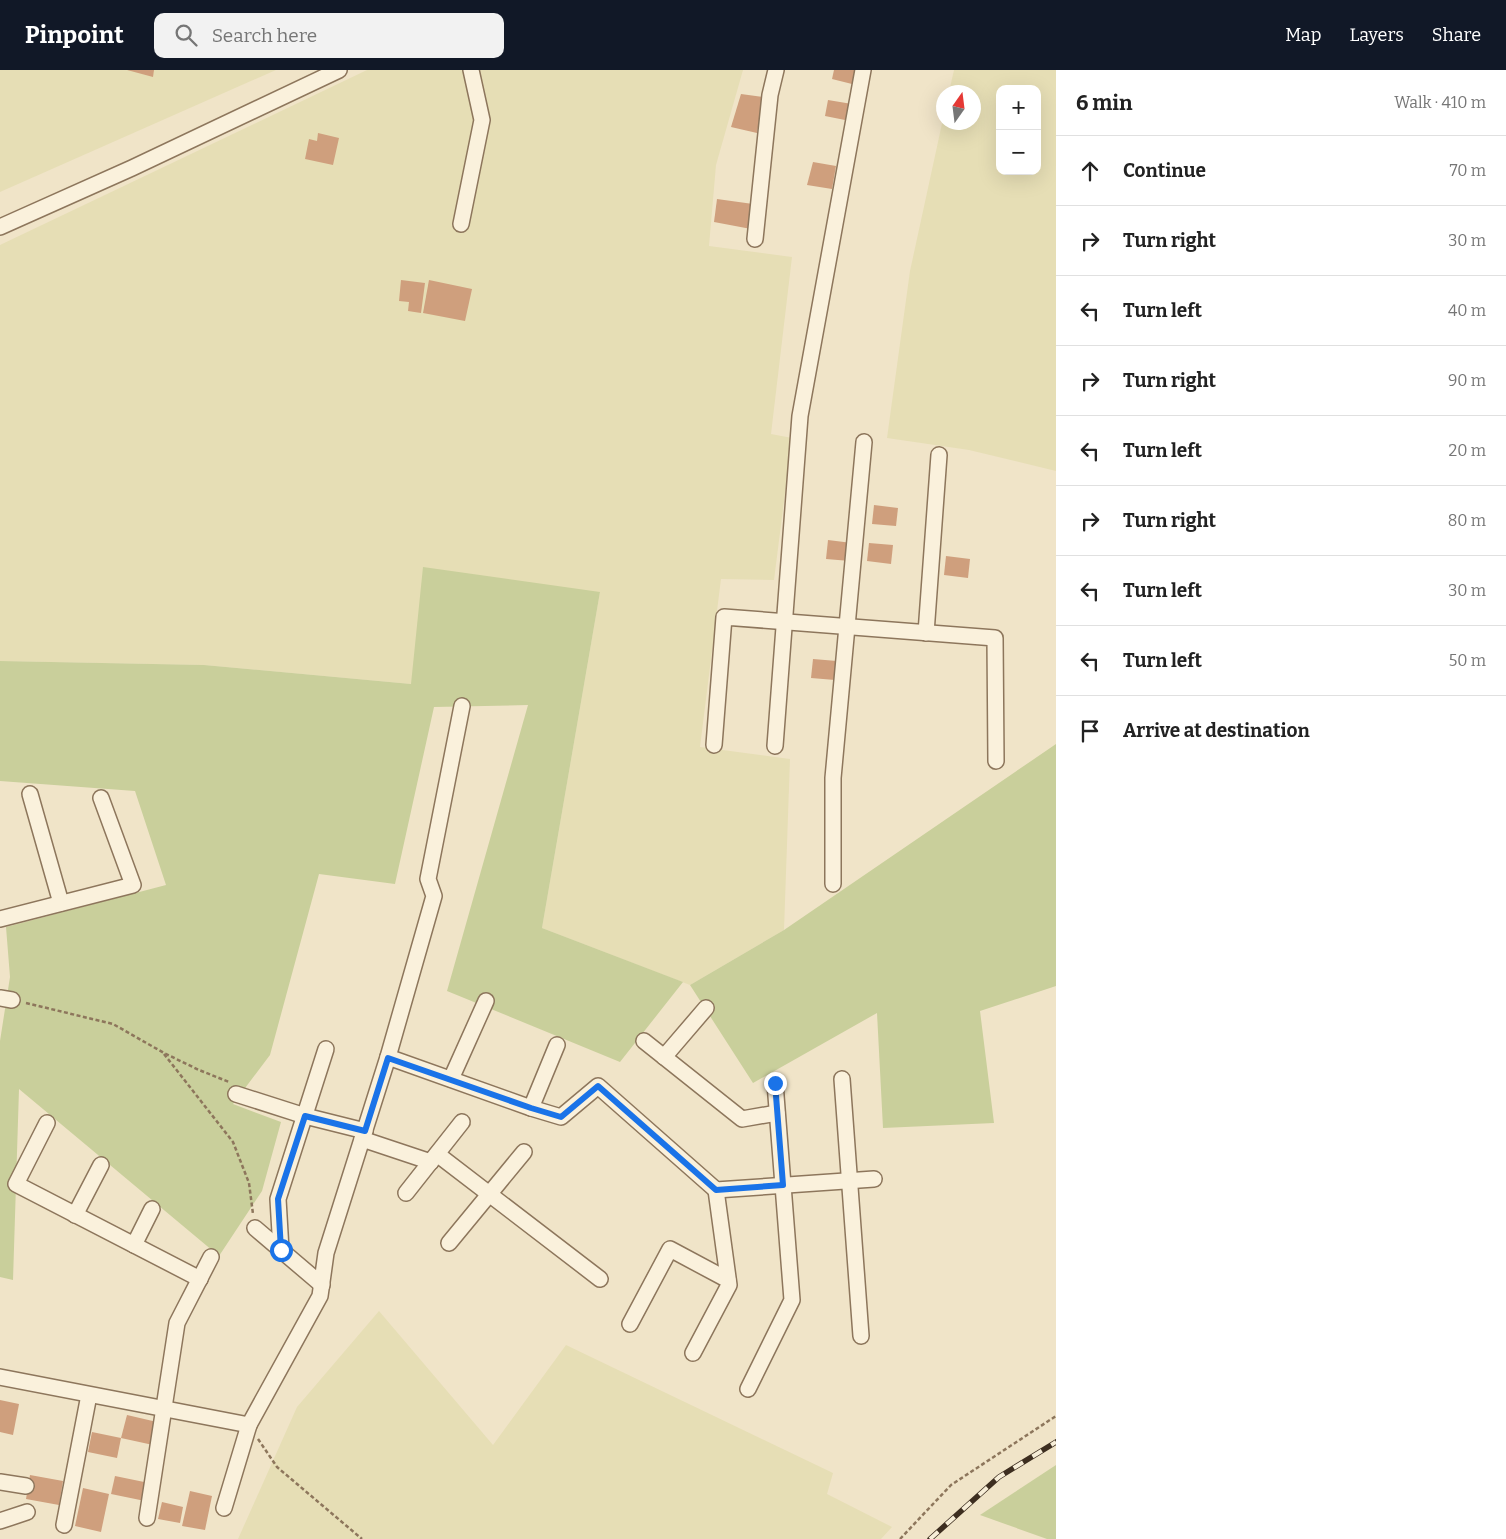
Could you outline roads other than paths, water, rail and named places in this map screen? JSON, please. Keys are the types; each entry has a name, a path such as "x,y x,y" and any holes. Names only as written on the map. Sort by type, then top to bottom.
{"street":[{"path":"0,228 339,70"},
{"path":"461,224 482,120 470,70"},
{"path":"755,239 770,95 776,70"},
{"path":"775,746 800,416 863,70"},
{"path":"833,884 833,778 864,442"},
{"path":"926,633 939,455"},
{"path":"714,745 724,618 995,638 996,760"},
{"path":"224,1508 250,1425 320,1296 326,1253 388,1058 434,896 428,879 462,706"},
{"path":"30,794 61,903"},
{"path":"0,918 133,885 102,798"},
{"path":"450,1079 486,1001"},
{"path":"664,1057 706,1008"},
{"path":"644,1041 742,1119 777,1113"},
{"path":"531,1108 557,1045"},
{"path":"281,1250 278,1199 326,1049"},
{"path":"388,1058 561,1117 598,1086 716,1190 729,1285 693,1353"},
{"path":"842,1079 861,1336"},
{"path":"748,1389 792,1300 775,1083"},
{"path":"236,1094 434,1158 489,1194 600,1279"},
{"path":"406,1193 462,1122"},
{"path":"47,1123 16,1184 200,1279"},
{"path":"449,1243 524,1152"},
{"path":"75,1215 101,1165"},
{"path":"716,1190 874,1178"},
{"path":"134,1245 152,1209"},
{"path":"255,1228 322,1285"},
{"path":"630,1324 670,1249 728,1280"},
{"path":"147,1518 178,1323 211,1257"},
{"path":"0,1377 250,1425"},
{"path":"64,1525 89,1395"},
{"path":"0,1482 26,1486"},
{"path":"0,1520 27,1512"}],"railway":[{"path":"930,1539 999,1477 1056,1442"}]}
